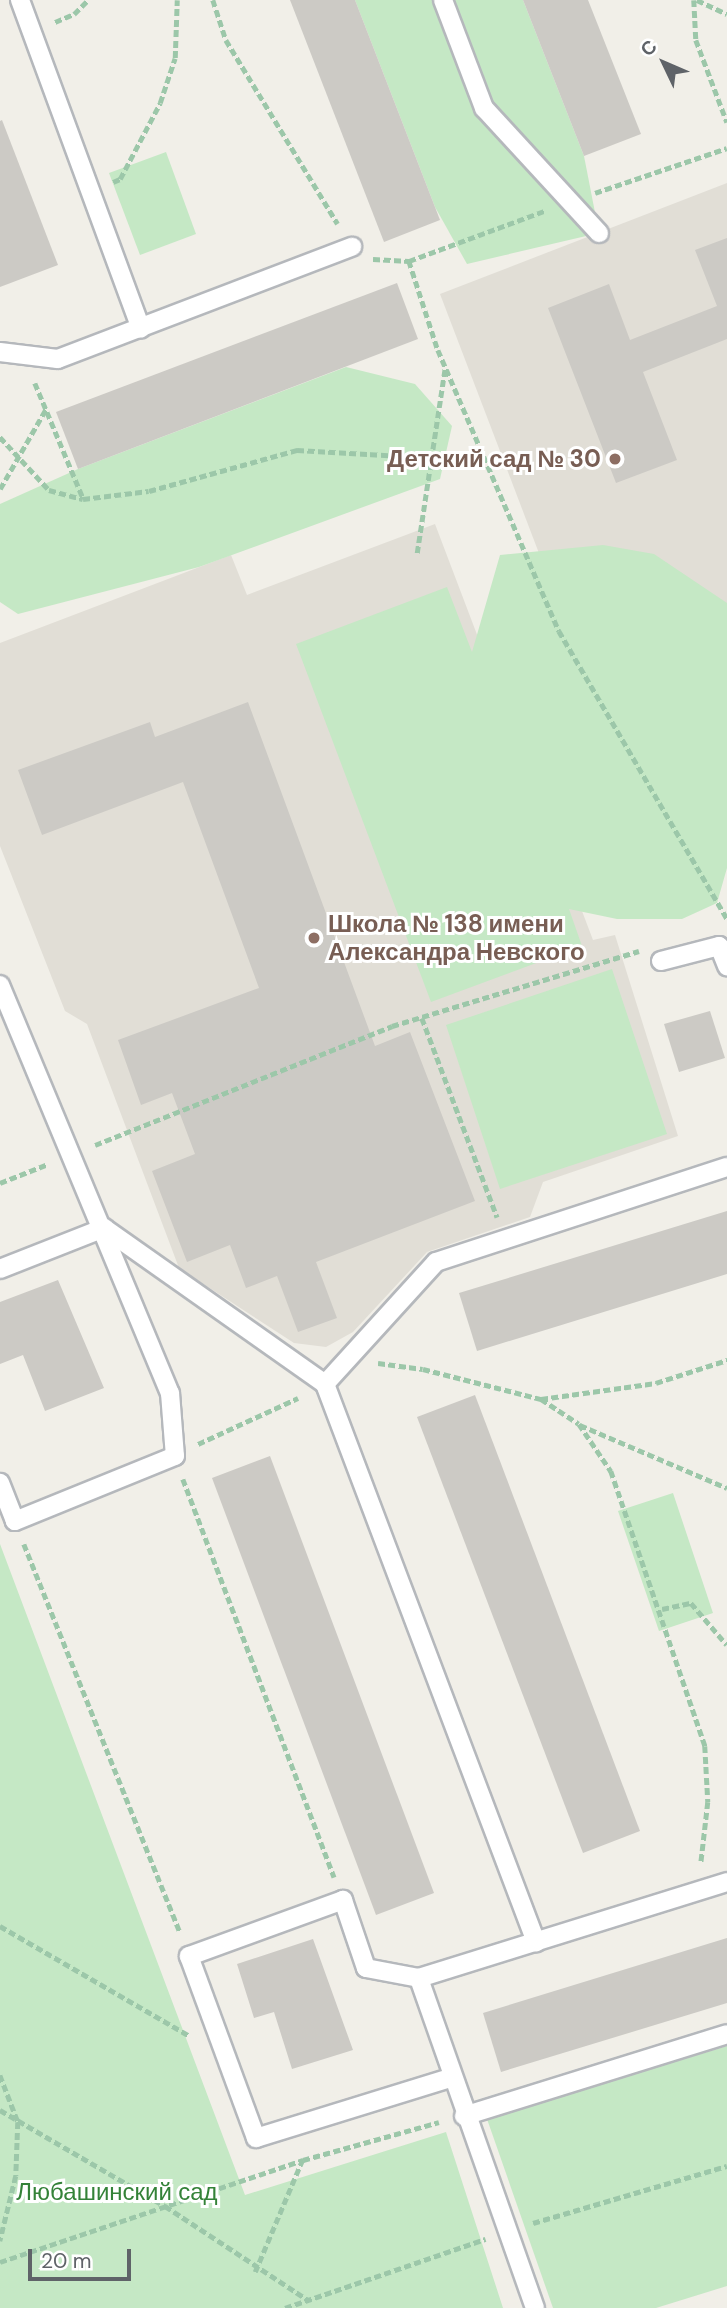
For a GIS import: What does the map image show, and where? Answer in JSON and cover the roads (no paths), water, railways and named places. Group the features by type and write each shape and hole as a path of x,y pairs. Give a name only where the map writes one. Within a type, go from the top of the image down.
{"lane":[{"path":"20,0 141,328"},
{"path":"443,0 484,108 599,233"},
{"path":"0,352 58,359 352,247"},
{"path":"661,961 719,946 727,966"},
{"path":"0,985 104,1228 170,1394 175,1456 15,1521 0,1483"},
{"path":"325,1384 436,1262 727,1167"},
{"path":"0,1269 104,1228"},
{"path":"104,1228 325,1384 536,1942"},
{"path":"450,2078 256,2138 189,1956 344,1900 366,1968 419,1978 727,1882"},
{"path":"419,1978 450,2078 535,2308"},
{"path":"464,2116 727,2034"}],"place":[{"name":"Детский сад № 30","path":"615,459"},
{"name":"Школа № 138 имени Александра Невского","path":"314,938"}],"park label":[{"name":"Любашинский сад","path":"117,2192"}]}
